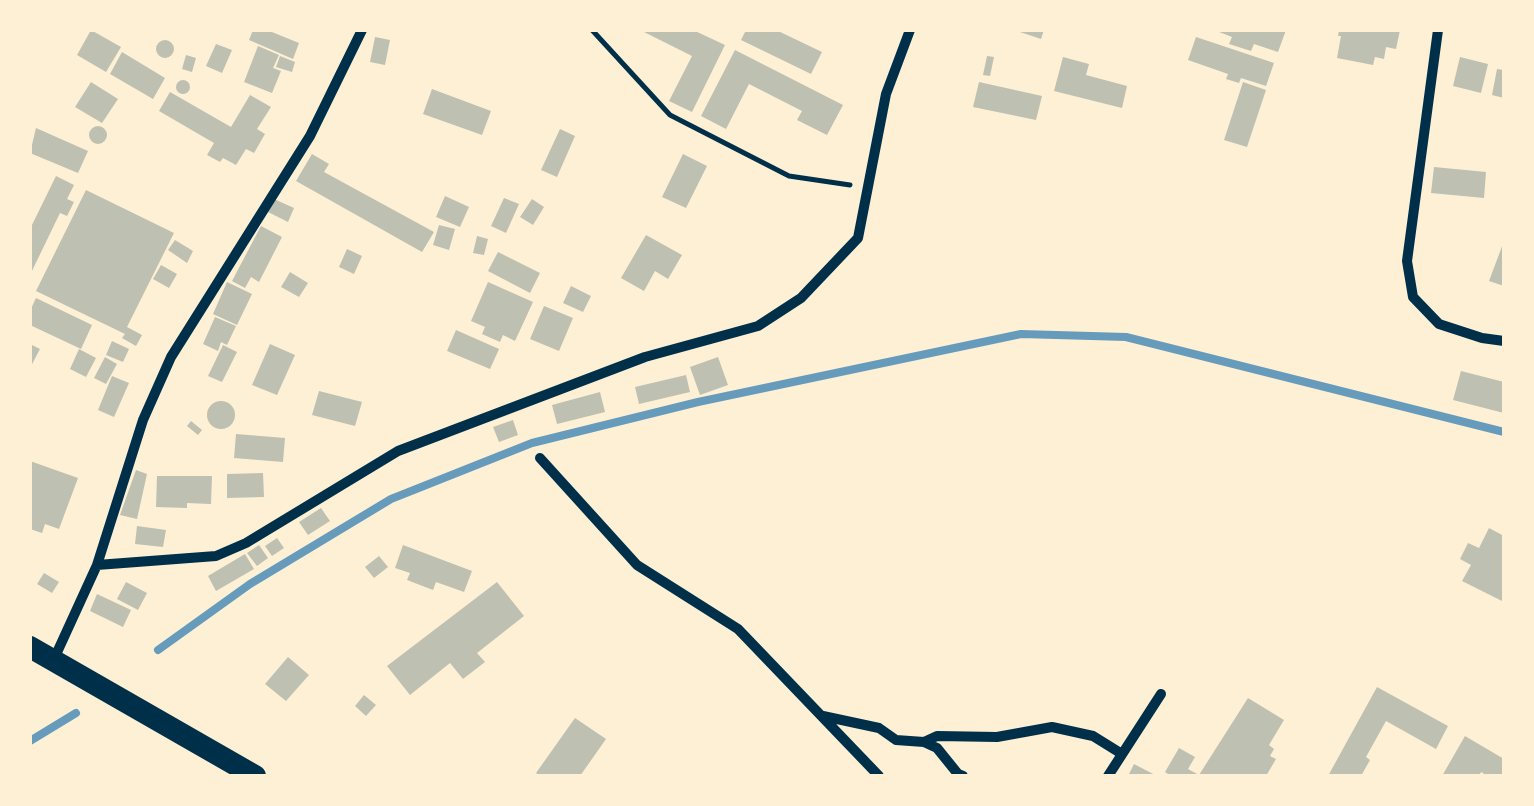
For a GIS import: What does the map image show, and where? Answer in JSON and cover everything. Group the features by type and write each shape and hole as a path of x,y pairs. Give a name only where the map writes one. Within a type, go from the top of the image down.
{"highway":[{"path":"30,647 255,776"}],"street":[{"path":"54,660 96,565 143,420 170,357 310,136 362,30"},
{"path":"96,565 216,556 398,451 646,357 758,326 802,298 858,238 886,94 910,30"},
{"path":"1438,30 1407,260 1413,297 1438,324 1504,342"},
{"path":"540,458 637,565 738,629 879,776"},
{"path":"1108,776 1160,694"},
{"path":"822,716 879,728 896,740 924,742 937,748 964,776"},
{"path":"924,742 937,736 997,737 1052,727 1093,736 1122,754"}],"path":[{"path":"592,30 670,114 789,176 868,188"}],"building":[{"path":"91,30 121,47 106,72 77,55"},
{"path":"253,30 267,30 299,43 293,59 249,40"},
{"path":"640,30 693,30 725,45 692,112 669,101 692,56"},
{"path":"746,30 776,30 822,52 811,74 741,40"},
{"path":"1014,30 1044,30 1041,39"},
{"path":"1214,30 1286,30 1278,52 1254,44 1251,51 1229,44 1232,37"},
{"path":"1339,30 1400,30 1396,49 1386,47 1384,59 1375,57 1373,65 1337,58"},
{"path":"375,37 390,40 385,65 370,62"},
{"path":"1196,37 1274,63 1266,86 1241,78 1239,83 1226,79 1228,74 1188,60"},
{"path":"165,40 174,49 165,58 156,49"},
{"path":"216,44 232,50 222,73 206,66"},
{"path":"258,46 279,55 273,68 281,71 272,93 244,82"},
{"path":"735,50 843,105 827,135 797,120 802,111 749,84 726,129 701,116"},
{"path":"122,52 165,78 153,99 110,74"},
{"path":"186,55 196,58 192,72 182,69"},
{"path":"280,56 295,62 292,72 276,67"},
{"path":"987,56 994,57 990,76 983,75"},
{"path":"1063,57 1089,64 1086,75 1127,86 1122,108 1054,91"},
{"path":"1460,57 1488,64 1481,93 1453,86"},
{"path":"1497,69 1504,70 1504,98 1492,95"},
{"path":"183,80 190,87 183,94 176,87"},
{"path":"91,82 118,99 102,123 75,107"},
{"path":"979,82 1042,96 1036,120 973,107"},
{"path":"1243,82 1266,90 1247,147 1224,140"},
{"path":"432,89 491,111 482,135 423,114"},
{"path":"170,92 231,127 250,95 271,107 257,129 265,134 254,153 246,149 236,165 223,158 220,162 207,155 214,143 159,111"},
{"path":"98,126 107,135 98,144 89,135"},
{"path":"36,128 88,151 78,173 30,153"},
{"path":"560,129 575,136 557,177 541,170"},
{"path":"312,154 329,164 324,172 434,232 422,252 296,181"},
{"path":"683,154 707,166 686,208 662,197"},
{"path":"1434,167 1486,172 1484,198 1431,193"},
{"path":"56,176 74,185 67,199 74,202 67,216 60,213 30,275 30,229"},
{"path":"86,190 174,233 127,327 142,335 136,346 122,338 125,334 36,291"},
{"path":"445,196 469,207 460,227 436,217"},
{"path":"504,198 519,204 506,233 491,226"},
{"path":"274,199 294,208 288,222 268,212"},
{"path":"532,199 544,207 533,225 520,217"},
{"path":"439,225 455,229 449,250 433,245"},
{"path":"261,226 282,237 259,282 251,277 245,288 232,281"},
{"path":"646,235 682,255 668,279 655,271 644,291 621,278"},
{"path":"477,236 488,239 484,255 473,253"},
{"path":"175,240 193,251 187,263 168,250"},
{"path":"1504,241 1504,286 1489,281"},
{"path":"347,249 362,256 354,274 339,267"},
{"path":"498,252 540,273 530,293 488,271"},
{"path":"161,265 177,274 169,288 153,279"},
{"path":"290,272 308,283 299,297 281,287"},
{"path":"227,282 252,294 237,325 213,314"},
{"path":"488,282 533,302 515,341 503,335 500,342 482,334 485,327 471,321"},
{"path":"571,286 591,296 583,312 563,303"},
{"path":"36,298 92,325 81,349 30,325 30,311"},
{"path":"544,306 573,318 559,351 530,339"},
{"path":"215,317 236,326 227,345 221,342 218,351 203,344"},
{"path":"456,330 499,349 490,369 447,351"},
{"path":"112,341 129,349 123,362 106,355"},
{"path":"30,344 40,349 30,368"},
{"path":"270,344 295,355 277,395 252,385"},
{"path":"223,345 237,352 222,382 208,376"},
{"path":"79,349 96,358 86,377 70,369"},
{"path":"105,357 117,364 106,384 94,378"},
{"path":"718,357 728,385 700,395 690,367"},
{"path":"1461,371 1504,382 1504,413 1453,400"},
{"path":"686,375 690,392 639,404 635,387"},
{"path":"112,376 129,383 114,417 98,410"},
{"path":"319,391 362,402 355,426 312,415"},
{"path":"600,392 605,412 557,424 552,405"},
{"path":"221,401 231,405 235,415 231,425 221,429 211,425 207,415 211,405"},
{"path":"513,420 518,435 499,442 493,427"},
{"path":"191,421 202,430 198,435 187,426"},
{"path":"236,434 285,438 283,462 234,458"},
{"path":"30,461 78,478 59,529 45,524 42,533 30,529"},
{"path":"136,470 147,474 137,519 120,515"},
{"path":"263,473 264,497 227,498 227,474"},
{"path":"157,476 212,476 211,504 156,507"},
{"path":"321,508 330,521 308,535 299,522"},
{"path":"137,526 166,530 163,547 135,544"},
{"path":"1489,528 1504,536 1504,602 1462,581 1471,565 1460,559 1468,543 1479,548"},
{"path":"277,538 284,548 272,556 265,546"},
{"path":"259,545 268,558 257,566 247,553"},
{"path":"403,545 472,571 464,592 436,582 433,590 407,580 410,573 395,568"},
{"path":"245,554 254,569 216,591 208,576"},
{"path":"379,556 388,567 374,578 365,567"},
{"path":"44,573 59,582 52,593 37,584"},
{"path":"126,582 147,593 138,610 117,599"},
{"path":"497,582 524,616 477,653 485,662 463,679 450,663 410,695 387,666"},
{"path":"97,594 131,610 123,627 90,611"},
{"path":"288,657 309,675 286,701 265,684"},
{"path":"1377,687 1448,726 1436,749 1386,721 1366,757 1370,760 1361,776 1328,776"},
{"path":"364,695 376,705 366,716 355,706"},
{"path":"1248,698 1284,720 1269,745 1274,749 1270,756 1276,759 1266,776 1171,776 1165,772 1179,748 1195,757 1188,769 1199,775"},
{"path":"575,718 606,739 580,776 540,776 536,773"},
{"path":"1465,736 1504,759 1504,776 1481,772 1479,776 1442,776"},
{"path":"1134,764 1157,776 1128,776"}],"waterway":[{"path":"158,650 250,584 391,499 532,443 698,402 1021,334 1126,337 1504,432"},
{"path":"30,741 76,713"}]}
